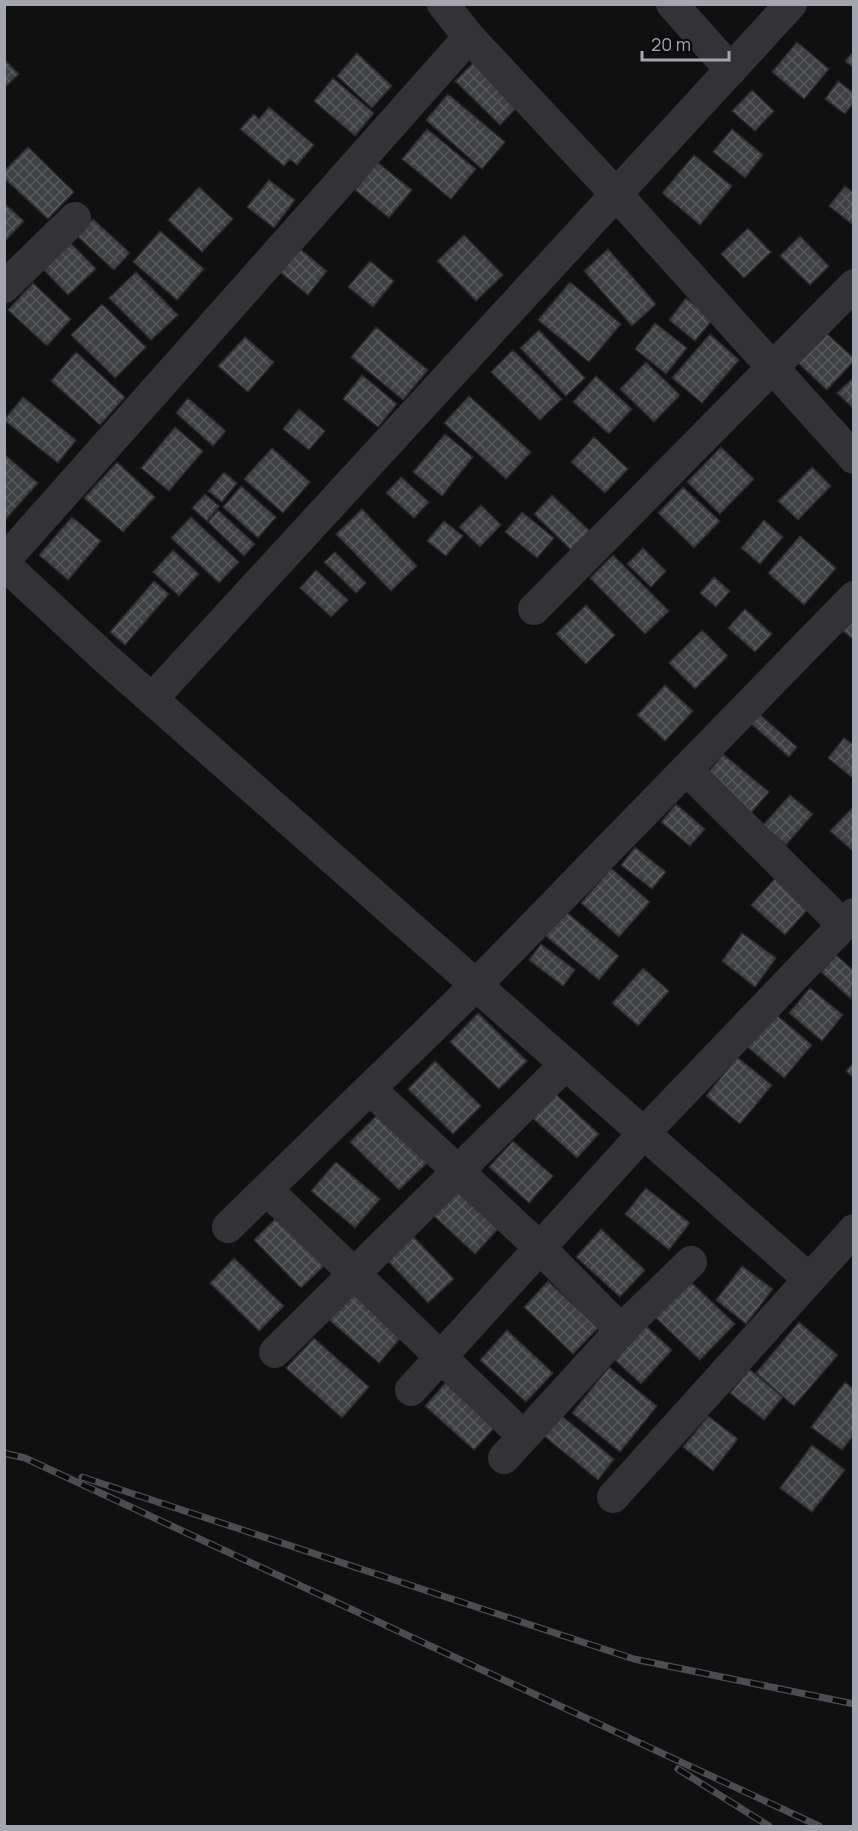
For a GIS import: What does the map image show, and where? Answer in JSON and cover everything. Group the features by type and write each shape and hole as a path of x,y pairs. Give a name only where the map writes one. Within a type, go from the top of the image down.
{"street":[{"path":"443,4 469,37 616,194 854,458"},
{"path":"672,4 731,70"},
{"path":"152,699 791,4"},
{"path":"469,37 4,562 152,699 809,1279"},
{"path":"4,287 75,218"},
{"path":"534,609 854,285"},
{"path":"228,1227 476,985 854,597"},
{"path":"411,1390 644,1133 848,920 686,769"},
{"path":"275,1352 566,1064"},
{"path":"370,1089 540,1248 621,1330"},
{"path":"267,1190 442,1356 513,1447 621,1330 691,1262"},
{"path":"613,1497 854,1230"}],"building":[{"path":"797,42 829,69 804,99 772,72"},
{"path":"854,51 854,68 845,61"},
{"path":"357,53 392,86 372,108 337,76"},
{"path":"479,57 524,100 500,125 455,81"},
{"path":"4,59 19,74 4,88"},
{"path":"333,78 374,113 355,136 314,101"},
{"path":"838,81 854,93 854,102 845,114 825,99"},
{"path":"752,90 774,111 755,131 732,111"},
{"path":"448,94 505,142 482,169 426,120"},
{"path":"269,107 314,145 297,165 290,159 284,166 240,129 254,114 259,119"},
{"path":"427,129 476,169 451,199 402,159"},
{"path":"732,129 763,155 745,178 713,152"},
{"path":"28,147 74,192 48,219 4,178 4,171"},
{"path":"694,155 732,186 700,225 662,193"},
{"path":"377,162 412,190 389,218 355,190"},
{"path":"269,180 295,200 274,228 247,207"},
{"path":"845,186 854,193 854,226 829,206"},
{"path":"199,187 233,219 202,252 168,220"},
{"path":"4,203 24,221 4,242"},
{"path":"93,219 130,253 114,270 77,236"},
{"path":"748,228 771,252 744,278 721,254"},
{"path":"160,231 204,269 177,300 133,262"},
{"path":"464,235 503,275 476,301 437,261"},
{"path":"800,236 829,266 810,285 780,256"},
{"path":"67,239 96,269 68,295 39,265"},
{"path":"299,248 327,271 308,295 280,272"},
{"path":"608,249 656,304 632,326 584,271"},
{"path":"370,261 394,281 373,307 348,287"},
{"path":"136,272 178,315 151,340 109,298"},
{"path":"570,282 621,324 589,362 538,320"},
{"path":"33,283 71,319 47,346 8,310"},
{"path":"686,298 713,319 695,341 669,320"},
{"path":"102,304 146,347 115,378 71,335"},
{"path":"655,323 687,348 666,374 635,349"},
{"path":"376,327 428,370 403,400 351,357"},
{"path":"539,330 585,378 566,396 520,348"},
{"path":"826,333 854,358 854,361 827,390 798,363"},
{"path":"710,334 739,360 702,403 672,378"},
{"path":"245,337 274,362 248,392 218,366"},
{"path":"513,350 562,399 540,420 491,372"},
{"path":"76,352 125,397 100,425 51,381"},
{"path":"646,362 680,395 654,422 620,389"},
{"path":"362,375 397,404 378,427 343,399"},
{"path":"596,376 632,409 609,434 573,402"},
{"path":"854,377 854,409 837,393"},
{"path":"469,396 531,452 506,479 444,423"},
{"path":"23,397 76,440 58,463 4,420"},
{"path":"188,398 226,431 213,446 176,413"},
{"path":"299,409 325,431 309,450 283,429"},
{"path":"175,427 203,451 169,491 141,468"},
{"path":"445,434 473,457 442,496 413,472"},
{"path":"594,437 628,469 605,493 571,462"},
{"path":"721,447 754,479 720,514 687,482"},
{"path":"272,448 310,482 283,513 244,479"},
{"path":"4,454 38,483 5,520 4,520"},
{"path":"117,462 155,497 123,532 84,498"},
{"path":"812,467 831,486 798,520 778,501"},
{"path":"224,472 237,483 222,502 208,491"},
{"path":"401,477 429,502 414,518 386,493"},
{"path":"241,486 276,517 258,538 223,507"},
{"path":"683,487 720,521 694,548 658,513"},
{"path":"205,494 219,506 207,521 192,508"},
{"path":"552,495 590,531 571,550 534,514"},
{"path":"481,505 501,525 480,547 459,527"},
{"path":"362,509 417,566 391,591 336,534"},
{"path":"218,510 255,544 244,556 208,522"},
{"path":"522,512 554,538 537,558 505,532"},
{"path":"72,517 101,541 68,580 39,555"},
{"path":"191,517 239,562 219,583 171,538"},
{"path":"764,520 783,537 760,564 741,548"},
{"path":"444,521 463,536 446,556 427,541"},
{"path":"800,536 836,568 804,605 768,573"},
{"path":"643,548 666,571 651,587 627,564"},
{"path":"173,550 199,574 179,596 153,572"},
{"path":"335,552 366,583 356,593 324,562"},
{"path":"613,555 669,611 645,634 590,578"},
{"path":"316,570 348,600 331,617 300,588"},
{"path":"714,577 730,591 716,607 700,593"},
{"path":"154,581 169,594 125,645 110,632"},
{"path":"586,605 615,635 586,664 556,634"},
{"path":"745,609 772,634 755,652 728,628"},
{"path":"854,620 854,640 843,631"},
{"path":"702,630 728,656 695,689 669,663"},
{"path":"665,685 693,711 665,741 637,715"},
{"path":"757,712 797,747 789,757 749,722"},
{"path":"844,738 854,745 854,779 828,758"},
{"path":"723,754 769,792 750,814 705,776"},
{"path":"790,795 813,814 786,845 763,825"},
{"path":"676,804 705,829 690,846 661,822"},
{"path":"854,806 854,852 830,831"},
{"path":"635,847 666,872 652,889 621,865"},
{"path":"611,868 650,902 619,937 581,903"},
{"path":"781,872 814,902 785,935 751,905"},
{"path":"564,910 619,956 599,980 543,934"},
{"path":"742,933 776,958 755,987 722,961"},
{"path":"541,944 575,970 563,986 529,960"},
{"path":"836,955 854,971 851,999 821,972"},
{"path":"643,968 669,991 638,1026 612,1003"},
{"path":"810,988 843,1015 822,1041 789,1013"},
{"path":"773,1012 812,1045 784,1078 745,1045"},
{"path":"478,1013 527,1061 499,1089 450,1042"},
{"path":"737,1057 772,1085 740,1124 706,1096"},
{"path":"435,1061 481,1106 453,1134 408,1089"},
{"path":"854,1062 854,1078 846,1071"},
{"path":"550,1089 599,1134 577,1158 528,1114"},
{"path":"378,1114 427,1163 399,1190 350,1142"},
{"path":"513,1141 553,1176 529,1203 489,1167"},
{"path":"336,1162 380,1199 355,1228 311,1191"},
{"path":"646,1188 690,1223 669,1250 625,1214"},
{"path":"456,1190 498,1229 475,1254 433,1215"},
{"path":"279,1215 327,1263 301,1288 254,1240"},
{"path":"601,1229 645,1270 620,1297 576,1257"},
{"path":"412,1235 454,1279 428,1303 386,1259"},
{"path":"234,1258 284,1306 259,1331 210,1283"},
{"path":"742,1266 773,1289 746,1324 716,1300"},
{"path":"548,1281 598,1328 573,1354 524,1307"},
{"path":"690,1281 735,1324 700,1360 655,1317"},
{"path":"354,1291 404,1334 379,1363 329,1320"},
{"path":"799,1322 838,1355 794,1406 756,1373"},
{"path":"646,1326 672,1350 641,1384 615,1360"},
{"path":"507,1330 553,1373 526,1402 480,1360"},
{"path":"314,1338 369,1387 342,1418 286,1368"},
{"path":"609,1367 657,1406 620,1452 572,1413"},
{"path":"749,1369 783,1397 764,1420 730,1393"},
{"path":"448,1380 497,1425 474,1450 425,1406"},
{"path":"845,1382 854,1389 854,1435 842,1450 811,1427"},
{"path":"562,1416 614,1459 598,1480 544,1436"},
{"path":"708,1416 738,1439 713,1471 683,1447"},
{"path":"812,1445 845,1470 812,1512 780,1488"}],"railway":[{"path":"4,1453 25,1458 819,1826"},
{"path":"82,1477 634,1659 854,1704"},
{"path":"678,1769 769,1826"}]}
